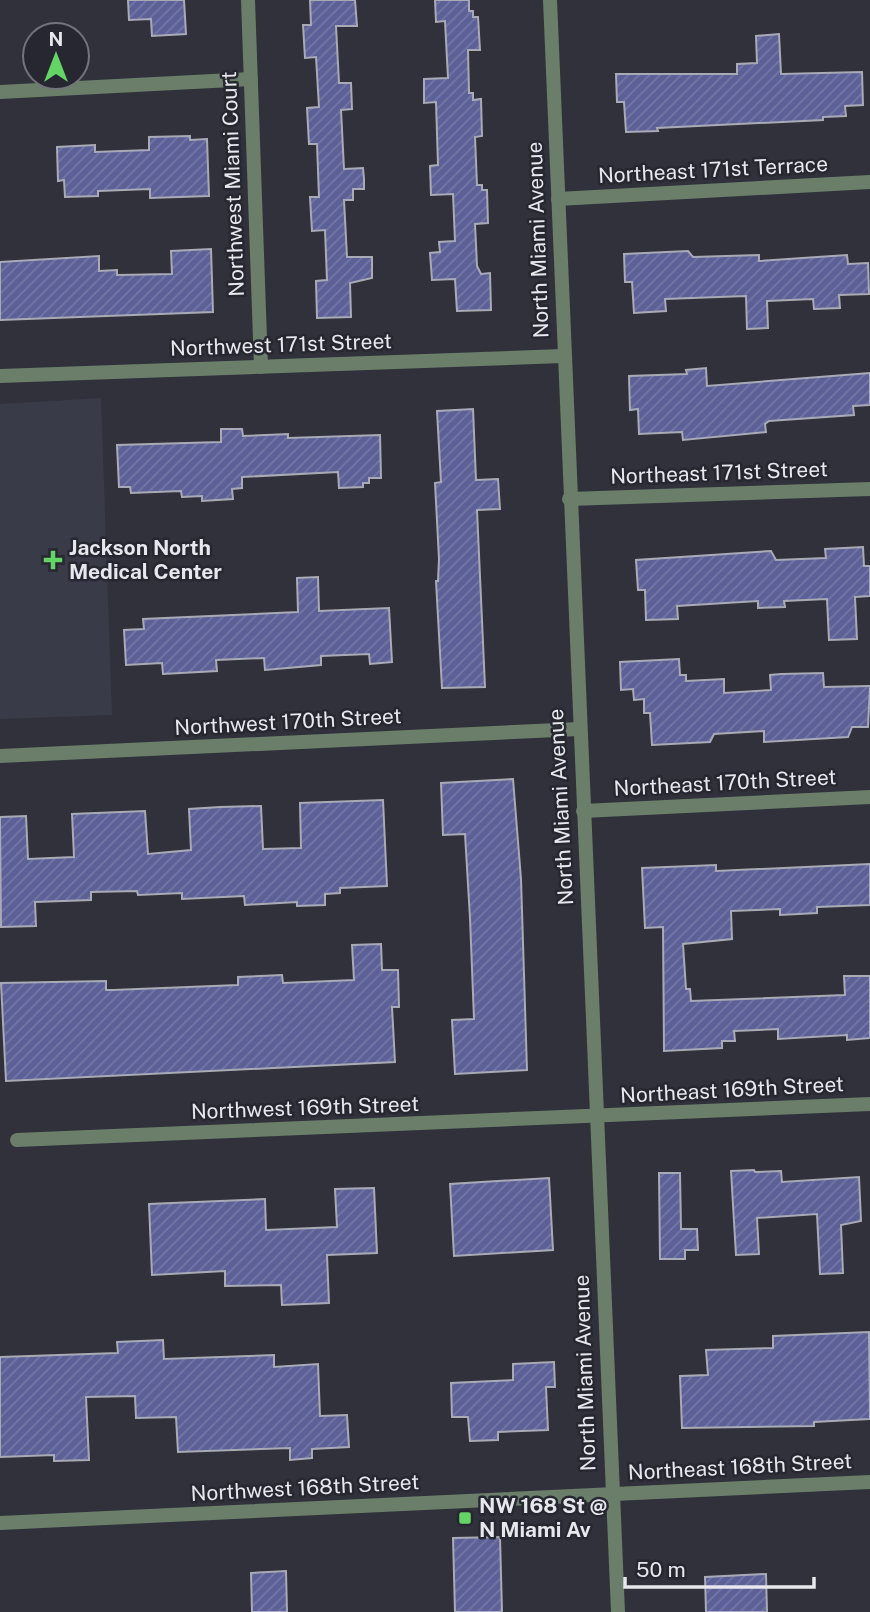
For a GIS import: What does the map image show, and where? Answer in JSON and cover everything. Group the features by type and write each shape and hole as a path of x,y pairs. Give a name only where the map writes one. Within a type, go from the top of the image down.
{"street":[{"name":"Northwest Miami Court","path":"248,0 261,367"},
{"name":"North Miami Avenue","path":"550,0 618,1612"},
{"path":"0,92 251,79"},
{"name":"Northeast 171st Terrace","path":"558,199 870,182"},
{"name":"Northwest 171st Street","path":"0,376 563,356"},
{"name":"Northeast 171st Street","path":"569,499 870,489"},
{"name":"Northwest 170th Street","path":"0,756 579,729"},
{"name":"Northeast 170th Street","path":"583,811 870,797"},
{"name":"Northeast 169th Street","path":"596,1117 870,1104"},
{"name":"Northwest 169th Street","path":"17,1140 596,1117"},
{"name":"Northeast 168th Street","path":"611,1494 870,1482"},
{"name":"Northwest 168th Street","path":"0,1523 611,1494"}],"shaded area":[{"name":"Jackson North Medical Center","path":"101,398 112,715 0,719 0,404"}],"building":[{"path":"128,0 184,0 186,34 152,36 151,19 129,20"},
{"path":"310,0 355,0 357,26 336,26 339,83 351,83 352,109 341,110 344,169 363,168 364,179 364,189 353,189 353,200 344,200 347,257 372,257 372,278 350,283 351,317 317,318 316,281 327,280 325,230 312,231 310,197 319,197 317,144 309,144 307,108 319,107 316,57 305,58 303,25 311,25"},
{"path":"435,0 469,0 469,11 473,11 473,17 478,17 480,50 468,50 469,93 473,93 473,100 481,99 482,136 475,137 477,185 482,185 482,190 487,190 488,223 475,224 477,266 481,274 490,273 491,310 457,311 455,279 432,280 430,253 440,252 439,242 455,241 453,194 431,195 430,166 438,165 436,102 424,103 424,79 448,78 445,21 436,22"},
{"path":"779,34 781,74 862,72 863,105 845,106 846,116 823,117 823,120 657,128 658,131 626,132 624,102 617,102 616,74 737,74 737,64 757,63 756,36"},
{"path":"190,136 190,140 207,139 209,196 150,198 150,189 98,191 98,196 65,197 64,180 58,181 57,147 95,145 95,152 149,150 149,137"},
{"path":"211,249 213,312 0,320 0,262 99,256 99,271 117,270 117,275 172,274 171,251"},
{"path":"688,251 693,257 759,255 759,261 847,255 848,264 868,263 869,294 839,295 840,308 814,309 813,299 767,301 768,328 747,329 746,296 665,299 666,311 634,313 632,282 625,282 624,254"},
{"path":"706,368 707,386 870,373 870,405 853,406 854,415 769,421 765,424 766,432 683,440 682,432 639,434 638,409 630,410 629,376 687,374 686,370"},
{"path":"473,409 476,480 498,479 500,509 477,510 485,687 442,688 436,581 439,559 435,483 441,482 437,411"},
{"path":"221,429 242,429 243,436 288,434 288,438 380,435 381,478 369,478 369,483 363,483 363,487 339,488 338,472 242,477 242,488 232,489 233,499 202,501 202,496 182,497 181,491 131,493 130,487 119,487 117,445 221,442"},
{"path":"863,547 864,566 870,566 870,596 855,597 857,639 829,640 827,599 784,601 785,607 758,608 758,601 677,606 678,619 646,620 645,590 638,590 636,560 771,551 776,560 826,558 825,549"},
{"path":"318,577 319,611 389,608 392,662 370,664 369,654 321,656 321,665 265,670 264,658 216,660 217,671 163,674 162,663 126,665 124,630 144,629 143,619 298,612 297,578"},
{"path":"679,659 680,675 686,675 686,681 724,679 724,693 771,690 770,675 781,674 823,673 824,687 870,686 868,727 852,727 848,737 764,742 764,731 714,734 710,742 652,745 650,713 644,713 644,699 634,700 633,689 621,690 620,662"},
{"path":"513,779 521,879 527,1070 455,1074 452,1020 474,1019 470,918 465,834 443,835 441,783"},
{"path":"383,800 387,886 340,888 340,893 325,894 325,905 297,906 297,902 245,905 244,896 182,899 182,893 138,895 137,891 91,892 91,900 35,902 36,926 1,927 0,817 26,816 28,859 74,857 72,814 145,811 148,854 191,850 189,809 220,807 261,806 263,849 301,848 300,803"},
{"path":"870,864 870,905 817,907 817,913 780,915 780,909 731,911 732,939 683,944 686,989 690,989 691,1001 845,995 844,976 870,976 870,1038 847,1040 847,1035 778,1039 778,1029 734,1031 735,1041 722,1041 722,1048 664,1051 663,927 645,928 642,868 716,865 716,871"},
{"path":"381,944 382,970 398,970 399,1007 392,1007 395,1062 6,1081 1,983 106,981 106,990 113,990 238,985 238,977 282,975 283,983 354,980 352,945"},
{"path":"731,1171 781,1171 782,1182 859,1177 861,1221 841,1225 843,1273 820,1274 817,1214 757,1218 759,1254 736,1255"},
{"path":"659,1173 680,1173 681,1229 697,1229 698,1250 685,1250 685,1259 660,1259"},
{"path":"549,1178 553,1250 454,1256 450,1184"},
{"path":"374,1188 377,1253 327,1255 329,1303 282,1305 281,1285 225,1286 225,1271 152,1275 149,1204 265,1199 266,1230 337,1227 335,1189"},
{"path":"869,1332 870,1419 814,1422 814,1426 682,1428 680,1376 708,1375 706,1350 773,1348 773,1336"},
{"path":"163,1340 164,1359 274,1355 274,1367 318,1364 320,1416 347,1415 349,1447 312,1449 312,1458 290,1460 290,1448 178,1452 176,1417 136,1418 135,1396 86,1397 89,1460 54,1461 54,1455 0,1457 0,1357 118,1353 117,1342"},
{"path":"554,1362 555,1387 546,1387 548,1430 498,1432 498,1440 470,1441 468,1417 452,1417 451,1383 513,1380 513,1364"},
{"path":"500,1537 502,1612 455,1612 453,1538"},
{"path":"286,1571 287,1612 252,1612 251,1573"},
{"path":"766,1574 767,1612 706,1612 705,1577"}],"place":[{"name":"Jackson North Medical Center","path":"53,560"},
{"name":"NW 168 St @ N Miami Av","path":"465,1518"}]}
